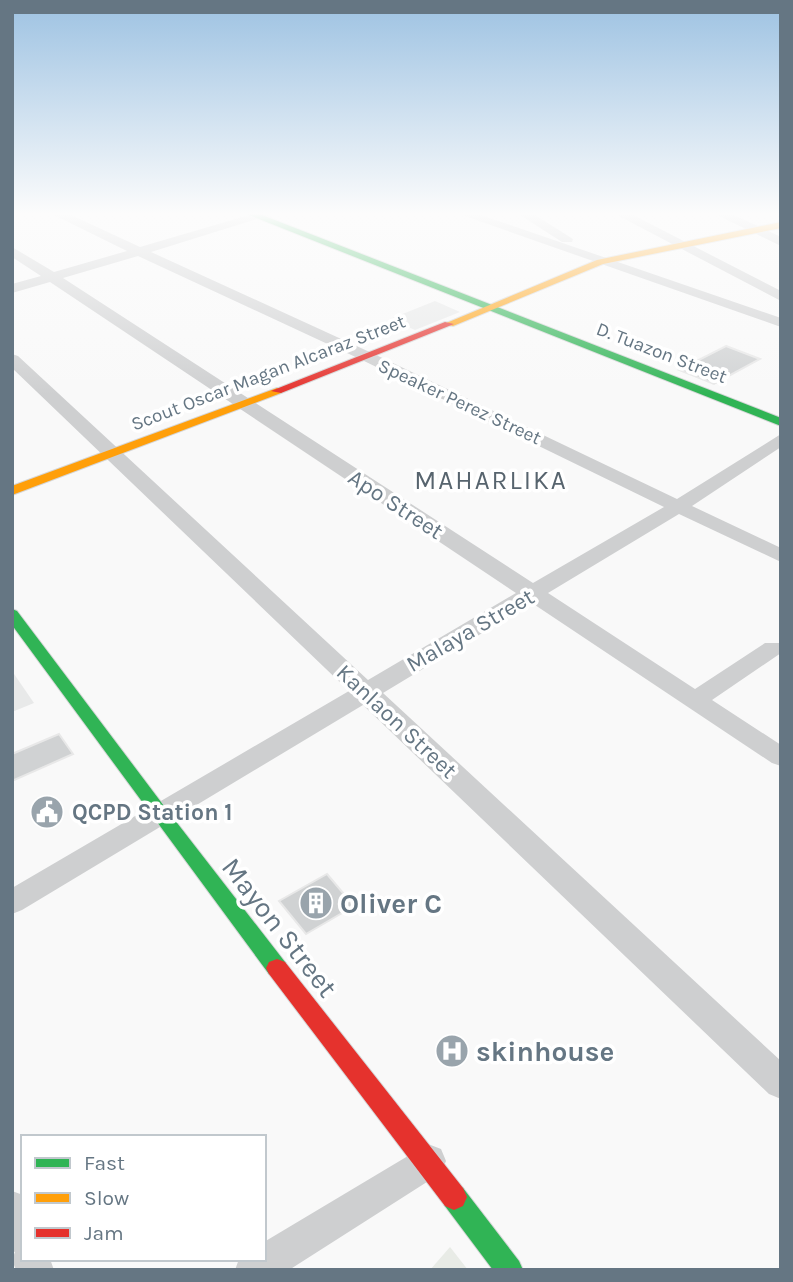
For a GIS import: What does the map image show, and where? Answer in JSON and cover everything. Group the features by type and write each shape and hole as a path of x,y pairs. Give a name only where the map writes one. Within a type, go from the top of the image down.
{"street":[{"name":"Apo Street","path":"47,275 781,757"},
{"path":"12,289 63,275"},
{"name":"Speaker Perez Street","path":"190,275 368,357 781,556"},
{"name":"D. Tuazon Street","path":"408,275 781,422"},
{"name":"Scout Oscar Magan Alcaraz Street","path":"12,491 368,357 562,275"},
{"path":"639,275 781,323"},
{"path":"737,275 781,298"},
{"name":"Kanlaon Street","path":"12,359 781,1083"},
{"name":"Malaya Street","path":"12,902 533,594 679,506 781,439"},
{"name":"Mayon Street","path":"12,614 160,815 510,1270"},
{"path":"695,701 774,648"},
{"path":"254,1270 428,1161"},
{"path":"12,1209 21,1232"}],"shaded area":[{"path":"435,301 460,312 415,330 390,319"},
{"path":"12,671 34,703 12,712"},
{"path":"450,1247 468,1270 430,1270"}],"building":[{"path":"726,346 760,359 714,384 679,370"},
{"path":"59,734 73,754 12,781 12,754"},
{"name":"Oliver C","path":"327,874 354,906 306,934 279,901"}],"traffic: fast":[{"path":"406,275 781,422"},
{"path":"12,614 277,968"},
{"path":"454,1197 510,1270"}],"traffic: slow":[{"path":"449,324 569,275"},
{"path":"12,491 277,391"}],"traffic: jam":[{"path":"277,391 449,324"},
{"path":"277,968 454,1197"}],"place":[{"name":"QCPD Station 1","path":"47,812"},
{"name":"Oliver C","path":"316,903"},
{"name":"skinhouse","path":"452,1051"}],"district":[{"name":"MAHARLIKA","path":"491,480"}]}
